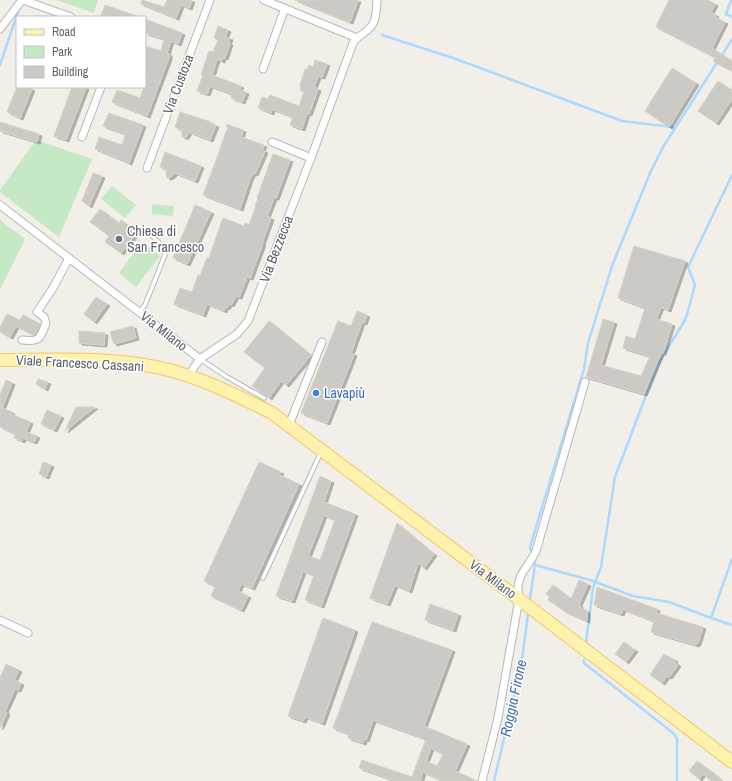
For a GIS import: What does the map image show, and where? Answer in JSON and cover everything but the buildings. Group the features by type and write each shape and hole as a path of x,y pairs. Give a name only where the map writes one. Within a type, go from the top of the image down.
{"main road":[{"name":"Viale Francesco Cassani","path":"0,360 87,361 148,366 188,376 229,391 249,401"},
{"name":"Via Milano","path":"249,401 272,413 290,425 732,762"}],"street":[{"path":"0,29 22,0 68,16"},
{"name":"Via Custoza","path":"147,168 210,0"},
{"path":"264,0 359,37"},
{"name":"Via Bezzecca","path":"200,358 237,334 248,321 311,158 353,42 368,32 374,24 377,0"},
{"path":"263,68 285,8"},
{"path":"82,137 101,88"},
{"path":"272,142 311,158"},
{"name":"Via Milano","path":"0,205 200,358"},
{"path":"22,340 34,341 40,338 46,324 44,317 37,312 53,288 69,258"},
{"path":"290,425 322,342"},
{"path":"188,376 200,358"},
{"path":"482,781 498,718 519,599 517,589 519,580 536,552 585,382"},
{"path":"0,620 28,632"}],"lane":[{"path":"139,312 145,305 164,255 163,249 158,241 152,236"},
{"name":"Via Milano","path":"200,358 227,377 264,398"},
{"path":"263,578 322,450"}],"green space":[{"path":"57,0 98,0 94,13"},
{"path":"36,140 92,159 59,237 0,192"},
{"path":"112,186 136,205 125,218 101,199"},
{"path":"152,204 174,206 173,216 152,214"},
{"path":"0,220 25,239 0,290"},
{"path":"142,242 160,256 136,287 119,273"}],"waterway":[{"path":"731,0 726,14 732,17"},
{"path":"17,16 20,6"},
{"path":"0,65 16,18"},
{"path":"382,35 456,59 622,121 673,127 674,130"},
{"path":"721,57 732,39"},
{"path":"530,599 535,565 530,547 584,369 588,343 612,266 650,173 663,147 718,61"},
{"path":"586,642 593,588 601,567 615,477 660,361 685,320 695,285 688,267 732,175"},
{"path":"711,618 732,559"},
{"path":"535,565 590,580 633,596 669,602 732,625"},
{"name":"Roggia Firone","path":"494,781 521,667 528,614"},
{"path":"584,660 584,663 673,733 677,738 677,781"}],"place":[{"name":"Chiesa di San Francesco","path":"119,239"},
{"name":"Lavapiù","path":"316,393"}]}
